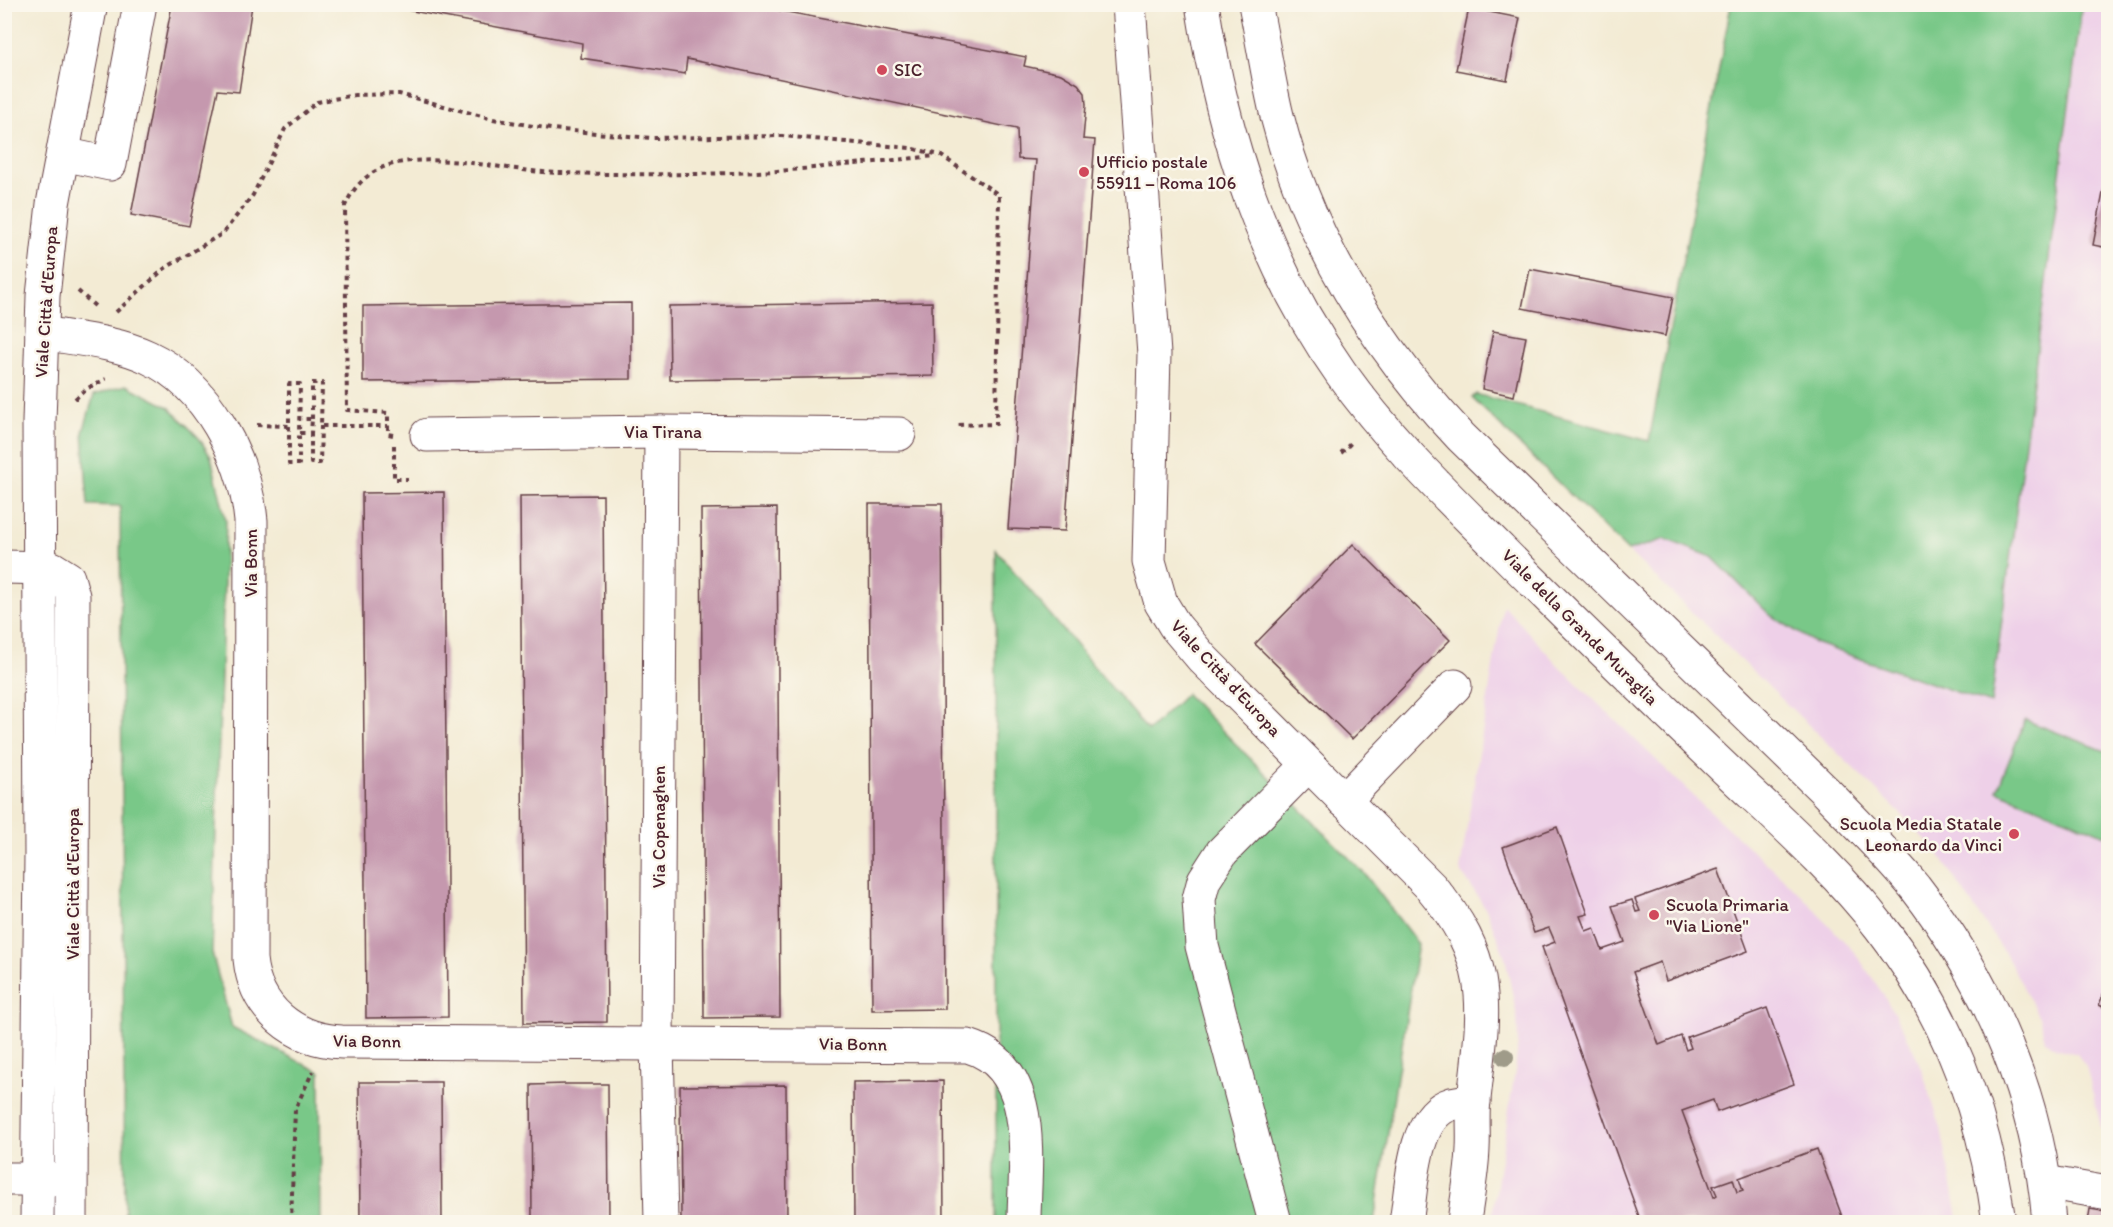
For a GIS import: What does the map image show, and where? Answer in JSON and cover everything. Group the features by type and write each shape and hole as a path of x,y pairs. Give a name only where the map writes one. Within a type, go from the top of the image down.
{"street":[{"name":"Viale Città d'Europa","path":"37,1222 20,1179 57,884 74,596 68,578 52,568 40,567 42,333 45,268 63,154 91,4"},
{"path":"63,154 110,164 140,4"},
{"name":"Viale Città d'Europa","path":"1129,4 1154,354 1148,549 1151,574 1161,603 1175,626 1202,658 1431,887 1458,924 1469,944 1480,975 1483,1013 1474,1102 1473,1151 1464,1222"},
{"name":"Viale della Grande Muraglia","path":"1202,4 1213,70 1236,159 1261,230 1309,325 1359,397 1399,447 1594,643 1798,839 1849,891 1881,928 1935,1012 1964,1076 1983,1141 1999,1222"},
{"path":"1255,4 1275,108 1298,181 1330,256 1367,320 1407,375 1461,437 1824,790 1881,848 1915,888 1958,948 1996,1018 2027,1104 2044,1182 2049,1222"},
{"name":"Via Bonn","path":"42,333 136,352 162,364 189,388 210,412 238,463 247,493 251,521 252,973 263,1000 276,1016 302,1033 328,1041 960,1045 986,1053 1010,1074 1019,1096 1024,1126 1024,1222"},
{"name":"Via Tirana","path":"427,435 661,432 899,434"},
{"name":"Via Copenaghen","path":"660,1222 657,1042 661,432"},
{"path":"4,567 40,567"},
{"path":"1344,801 1455,686"},
{"path":"1275,1222 1202,946 1199,899 1204,880 1222,852 1308,765"},
{"name":"Viale Città d'Europa","path":"57,884 71,1222"},
{"path":"1406,1222 1419,1143 1428,1122 1444,1107 1474,1102"},
{"path":"20,1179 71,1179"},
{"path":"2044,1182 2109,1193"}],"path":[{"path":"113,314 164,269 224,233 253,195 285,129 317,102 355,95 399,94 493,119 551,129 651,138 782,136 867,142 940,155 999,195 996,424 956,425"},
{"path":"408,479 394,479 393,434 388,434 388,413 347,410 345,206 352,191 374,172 405,162 442,161 560,173 714,173 779,170 940,155"},
{"path":"312,383 322,383 320,463 311,463 312,419 312,383"},
{"path":"289,384 300,384 299,464 289,464 289,426 289,384"},
{"path":"299,419 312,419"},
{"path":"256,425 289,426"},
{"path":"321,426 388,426"},
{"path":"299,433 312,433"},
{"path":"1341,453 1354,441"},
{"path":"291,1222 295,1109 328,1041"}],"shaded area":[{"path":"2083,5 2108,5 2108,1156 2086,1066 2077,1054 2055,1048 2045,1040 2039,1017 2006,955 1937,852 1903,816 1628,551 1665,539 1712,557 1770,615 1991,704"},
{"name":"Scuola Primaria \"Via Lione\"","path":"1503,605 1559,666 1707,809 1799,893 1856,954 1883,994 1911,1044 1923,1073 1941,1128 1959,1222 1491,1222 1515,1072 1518,1042 1517,1016 1505,957 1486,909 1460,870"}],"green space":[{"path":"1731,5 2082,5 1991,704 1815,643 1770,615 1712,557 1665,539 1628,551 1472,398 1476,394 1649,441"},
{"path":"126,385 169,407 199,438 211,457 226,521 212,953 232,1027 320,1072 321,1222 125,1222 120,506 88,505 83,432 94,395"},
{"path":"996,550 1148,731 1186,694 1364,873 1418,944 1374,1222 996,1222"},
{"path":"2025,720 2108,752 2108,836 1997,791"}],"building":[{"path":"375,4 744,4 1026,57 1024,66 1061,74 1078,84 1085,93 1083,139 1095,140 1065,531 1008,529 1036,160 1018,159 1017,129 687,59 685,74 581,58 582,43"},
{"path":"172,5 252,5 239,92 218,90 189,226 131,215"},
{"path":"1469,8 1520,18 1507,80 1456,70"},
{"path":"2108,172 2108,248 2093,245"},
{"path":"1530,269 1673,297 1665,336 1522,308"},
{"path":"932,302 933,376 670,380 669,306"},
{"path":"631,303 631,379 363,382 363,306"},
{"path":"1493,331 1526,337 1514,396 1482,389"},
{"path":"444,492 448,1017 366,1018 362,493"},
{"path":"603,495 607,1022 524,1023 520,496"},
{"path":"869,504 942,504 945,1009 872,1010"},
{"path":"777,508 780,1017 704,1018 701,509"},
{"path":"1353,544 1450,640 1352,739 1255,644"},
{"path":"1557,827 1588,914 1580,916 1586,931 1594,928 1602,950 1625,942 1612,906 1632,900 1636,912 1640,911 1635,899 1718,869 1748,951 1666,981 1660,962 1633,972 1659,1045 1681,1036 1686,1050 1691,1048 1687,1037 1767,1008 1794,1084 1717,1112 1713,1100 1682,1111 1714,1197 1717,1195 1713,1186 1733,1179 1737,1192 1743,1190 1739,1178 1817,1149 1844,1222 1641,1222 1542,947 1555,942 1549,928 1534,933 1503,847"},
{"path":"2108,982 2108,1009 2099,1005"},
{"path":"943,1081 944,1222 854,1222 853,1082"},
{"path":"359,1082 441,1082 442,1222 360,1222"},
{"path":"608,1084 609,1222 532,1222 531,1085"},
{"path":"786,1085 787,1222 681,1222 680,1086"},
{"path":"2090,1209 2108,1212 2108,1222 2088,1222"}],"place":[{"name":"SIC","path":"882,70"},
{"name":"Ufficio postale 55911 – Roma 106","path":"1084,172"},
{"name":"Scuola Media Statale Leonardo da Vinci","path":"2014,834"},
{"name":"Scuola Primaria \"Via Lione\"","path":"1654,915"}]}
